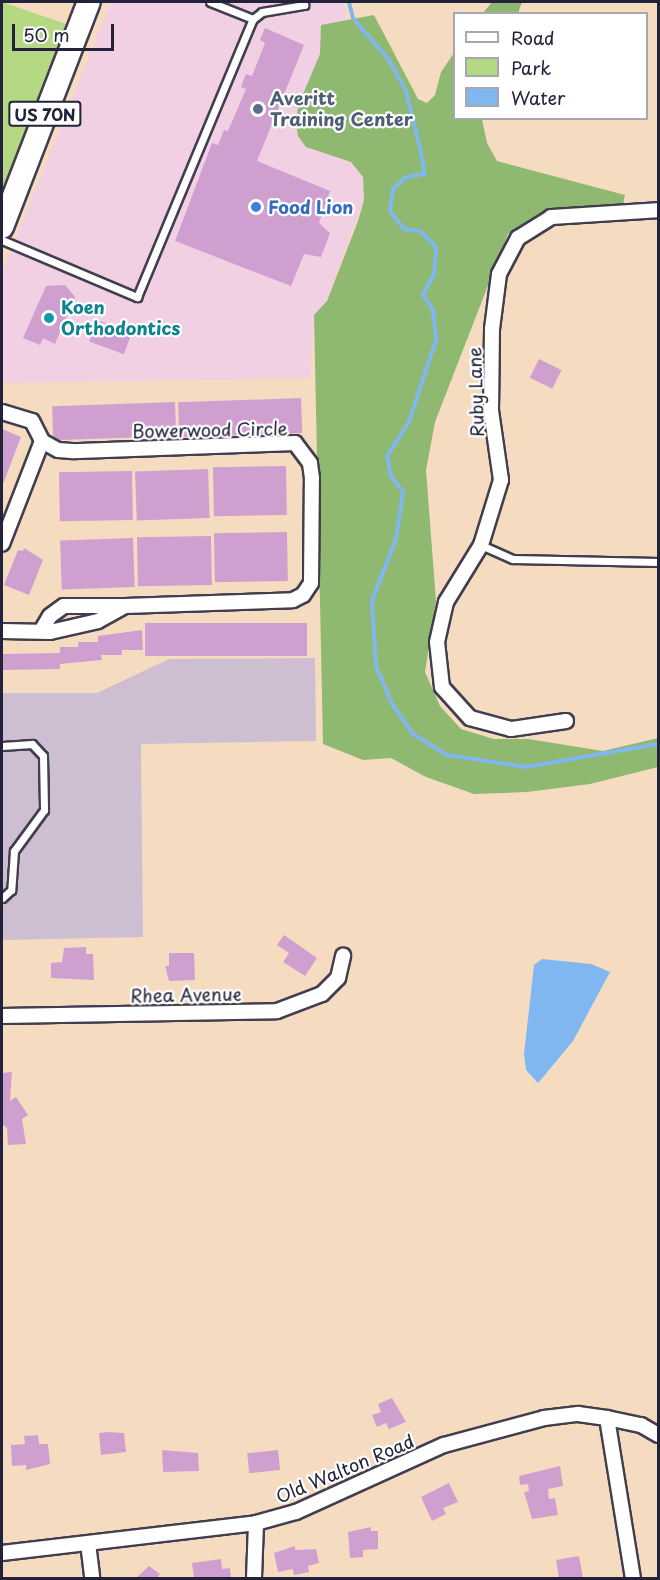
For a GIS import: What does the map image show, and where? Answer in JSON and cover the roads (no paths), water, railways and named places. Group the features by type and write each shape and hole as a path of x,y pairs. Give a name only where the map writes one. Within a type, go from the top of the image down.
{"main road":[{"name":"US 70N","path":"2,227 89,2"}],"street":[{"name":"Ruby Lane","path":"566,721 511,729 470,718 442,687 437,642 446,602 481,545 501,480 491,411 492,329 499,274 518,238 551,217 658,210"},
{"path":"2,412 32,421 42,441 2,544"},
{"name":"Bowerwood Circle","path":"41,631 50,616 64,606 281,601 303,595 311,583 310,463 295,443 72,451 58,450 42,441"},
{"name":"Bowerwood Circle","path":"2,631 41,631 98,621 125,606"},
{"name":"Rhea Avenue","path":"2,1016 277,1011 322,994 338,978 343,956"},
{"name":"Old Walton Road","path":"2,1553 256,1523 296,1512 444,1445 502,1426 578,1414 641,1425 658,1435"},
{"path":"607,1418 633,1578"},
{"path":"254,1578 256,1523"},
{"path":"88,1543 92,1578"}],"lane":[{"path":"210,2 253,19"},
{"path":"2,240 137,297 253,19 262,12 304,5 304,2"},
{"path":"481,545 513,559 658,562"},
{"path":"2,746 32,744 42,756 44,810 14,852 11,890 2,898"}],"water":[{"path":"542,959 591,964 610,972 573,1041 538,1083 526,1070 524,1054 534,965"}],"waterway":[{"path":"349,2 353,18 389,60 406,91 420,148 425,174 406,177 393,189 390,211 404,229 420,231 436,247 434,274 423,295 433,310 436,340 409,422 387,456 391,476 403,492 396,539 372,601 376,666 392,704 413,734 447,755 526,767 658,744"}],"place":[{"name":"Averitt Training Center","path":"258,109"},
{"name":"Food Lion","path":"256,207"},
{"name":"Koen Orthodontics","path":"49,318"}]}
